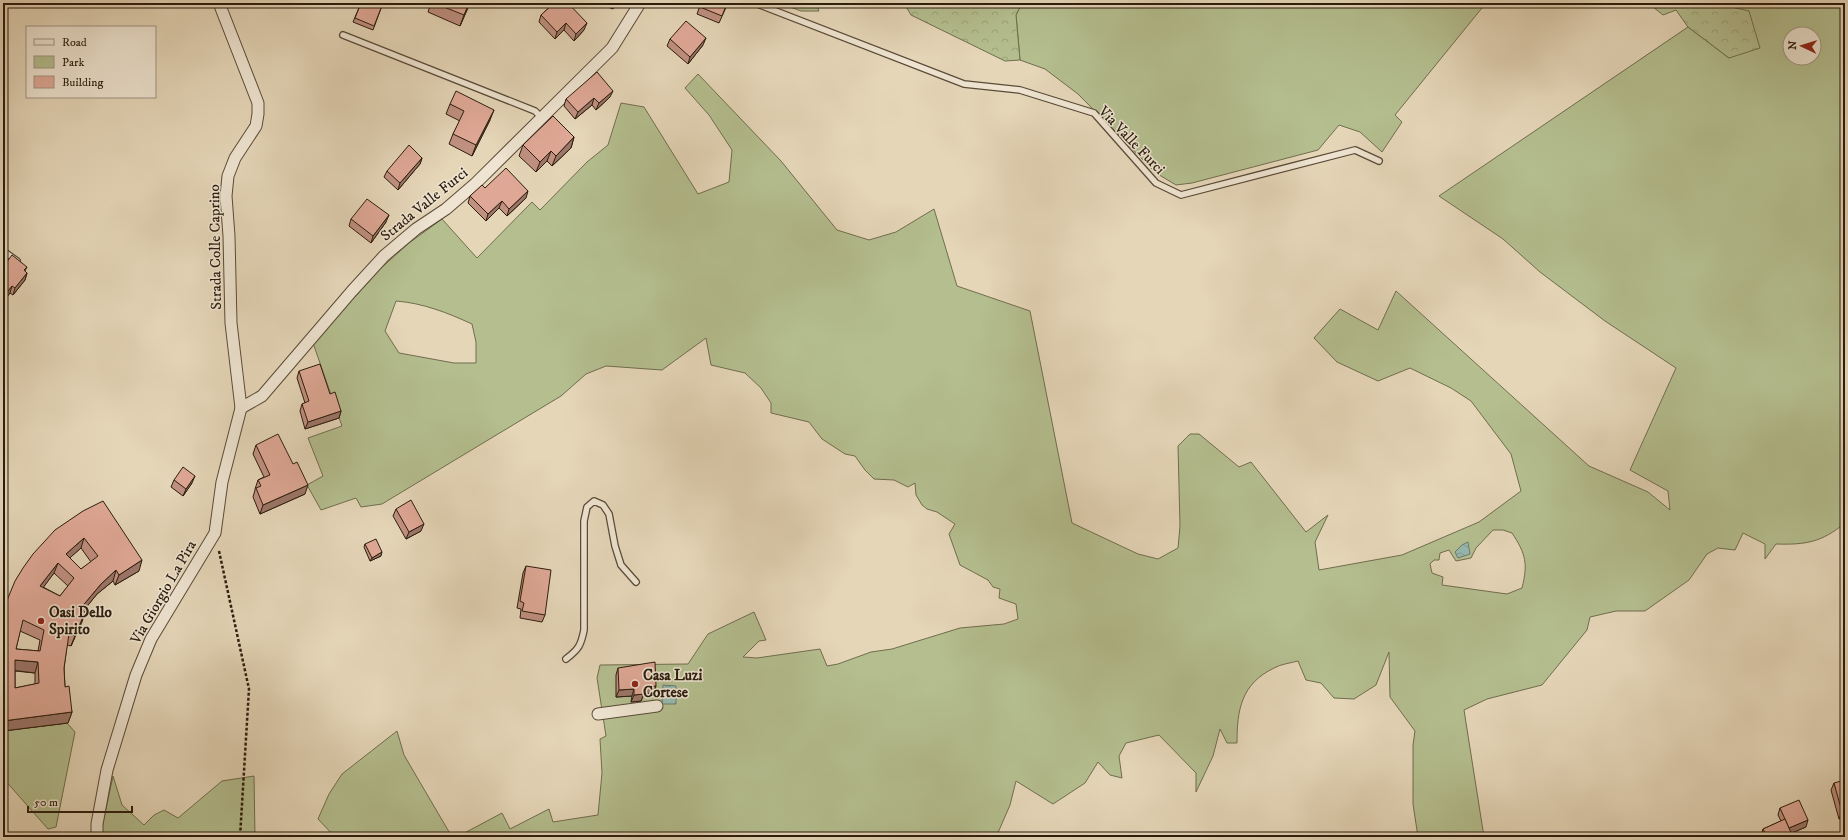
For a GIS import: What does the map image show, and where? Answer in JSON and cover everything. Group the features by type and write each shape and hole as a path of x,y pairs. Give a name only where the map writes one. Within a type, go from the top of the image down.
{"street":[{"name":"Strada Colle Caprino","path":"219,3 258,103 256,126 235,158 228,176 226,196 229,236 231,323 241,408"},
{"name":"Strada Valle Furci","path":"241,408 262,396 342,302 384,256 416,229 446,209 475,184 612,48 640,3"},
{"name":"Via Giorgio La Pira","path":"97,837 97,824 107,770 136,675 151,639 215,532 222,482 241,408"},
{"path":"598,714 657,706"}],"lane":[{"name":"Via Valle Furci","path":"755,3 964,84 1020,90 1094,113 1156,183 1181,195 1355,150 1379,161"},
{"path":"343,35 535,111 542,118"},
{"path":"3,251 17,261"},
{"path":"566,659 576,652 581,644 584,630 584,521 587,507 594,501 603,505 609,514 615,546 621,565 636,582"}],"path":[{"path":"215,532 249,690 240,837"}],"green space":[{"path":"779,3 816,3 819,11 801,11"},
{"path":"904,3 1022,3 1016,15 1020,60 1005,61 911,15"},
{"path":"1022,3 1486,3 1395,115 1402,122 1382,152 1360,132 1339,125 1318,150 1192,183 1176,185 1156,173 1078,94 1045,69 1020,60 1016,15"},
{"path":"1648,3 1722,3 1723,5 1749,11 1760,48 1729,58 1688,27 1676,10 1663,15"},
{"path":"1723,3 1799,3 1802,6 1809,3 1841,3 1845,5 1845,523 1829,534 1813,541 1796,544 1776,544 1765,559 1765,544 1743,533 1735,550 1718,548 1707,554 1689,580 1645,611 1616,611 1590,617 1587,630 1542,685 1487,699 1464,710 1484,837 1418,837 1413,804 1413,745 1415,731 1390,697 1389,652 1376,685 1354,699 1334,698 1321,683 1306,680 1298,661 1277,667 1263,674 1254,682 1243,699 1238,720 1237,743 1227,743 1220,729 1213,756 1196,792 1196,773 1159,735 1126,743 1119,756 1122,778 1110,775 1098,762 1085,783 1053,804 1016,781 1010,805 997,835 998,837 457,837 502,813 510,829 549,809 553,822 598,815 602,773 600,739 606,736 597,678 600,665 688,664 708,634 754,612 766,640 759,641 743,657 757,658 820,649 827,666 838,664 871,652 892,649 960,628 1004,624 1018,619 1016,604 999,598 1000,589 993,587 988,580 960,565 949,534 955,524 937,512 927,509 922,505 916,495 915,483 908,487 894,480 874,479 865,470 855,456 845,454 822,439 809,422 771,413 771,403 761,388 745,373 711,365 706,338 662,370 606,366 586,374 561,396 382,504 361,507 356,498 321,510 307,485 323,476 308,438 342,426 313,343 380,269 409,243 442,219 477,258 532,202 540,210 587,162 608,145 621,103 644,107 698,194 729,182 732,150 709,115 685,88 698,74 781,161 837,230 869,240 896,232 934,209 957,286 1030,311 1072,523 1138,554 1158,559 1178,548 1180,526 1178,446 1190,434 1199,434 1239,467 1251,462 1306,532 1328,515 1315,542 1319,570 1402,555 1479,522 1521,491 1511,454 1471,401 1451,388 1410,368 1378,381 1337,362 1314,338 1340,309 1378,330 1396,291 1589,466 1648,492 1670,510 1668,491 1630,470 1676,368 1605,321 1540,272 1503,239 1439,196 1688,27 1729,58","holes":["396,301 426,306 445,312 472,324 476,342 476,363 454,363 399,353 385,331","1493,530 1503,530 1512,533 1520,547 1523,553 1525,566 1522,588 1507,594 1442,585 1443,577 1432,573 1430,564 1434,560 1439,560 1440,553 1449,550 1456,561 1471,558 1476,548"]},
{"path":"67,723 75,732 56,827 48,829 3,778 3,731"},
{"path":"397,731 404,755 452,837 335,837 318,819 329,794 342,774"},
{"path":"113,776 122,805 144,825 154,815 164,810 178,818 222,781 254,776 255,837 100,837"}],"water":[{"path":"1468,542 1470,554 1458,558 1455,552 1462,545"},
{"path":"663,685 676,686 676,704 662,704"}],"building":[{"path":"361,3 383,3 374,26 355,18"},
{"path":"434,3 469,3 464,15"},
{"path":"554,3 558,6 561,3 568,3 587,23 576,34 566,23 557,32 541,15"},
{"path":"701,3 727,3 722,16 700,7"},
{"path":"686,21 706,38 690,57 670,39"},
{"path":"597,72 613,91 599,103 594,98 578,112 566,99"},
{"path":"456,91 494,110 476,145 453,134 464,111 450,104"},
{"path":"553,116 574,137 556,156 551,151 540,162 523,145"},
{"path":"409,145 422,158 400,183 387,171"},
{"path":"506,168 528,191 509,209 502,201 488,214 470,196 482,185 485,188"},
{"path":"367,199 389,215 373,236 351,219"},
{"path":"12,255 27,267 24,270 27,273 15,288 12,286 8,291 3,287 3,267"},
{"path":"320,364 330,394 335,392 341,411 308,422 302,404 309,401 299,371"},
{"path":"278,434 293,464 297,462 308,485 263,505 256,488 261,486 258,480 270,475 256,445"},
{"path":"183,467 195,476 186,489 174,480"},
{"path":"411,500 424,524 409,532 396,509"},
{"name":"Oasi Dello Spirito","path":"103,501 142,560 119,575 116,570 101,584 80,609 85,612 75,636 69,634 64,668 65,687 69,686 72,712 3,721 3,610 15,581 33,554 55,530 83,511","holes":["84,538 98,556 81,569 66,554","58,563 74,578 60,596 40,586","23,620 44,630 40,651 16,649","15,660 38,662 39,683 15,688"]},
{"path":"376,539 382,552 372,558 365,544"},
{"path":"526,566 551,570 545,615 522,611 524,603 520,601"},
{"name":"Casa Luzi Cortese","path":"655,662 656,686 645,687 644,694 634,695 634,689 619,690 618,668"},
{"path":"1845,780 1845,811 1842,812 1834,783"},
{"path":"1799,800 1808,820 1789,828 1780,808"},
{"path":"1785,819 1793,837 1767,837 1763,829"}],"place":[{"name":"Oasi Dello Spirito","path":"41,621"},
{"name":"Casa Luzi Cortese","path":"635,684"}]}
